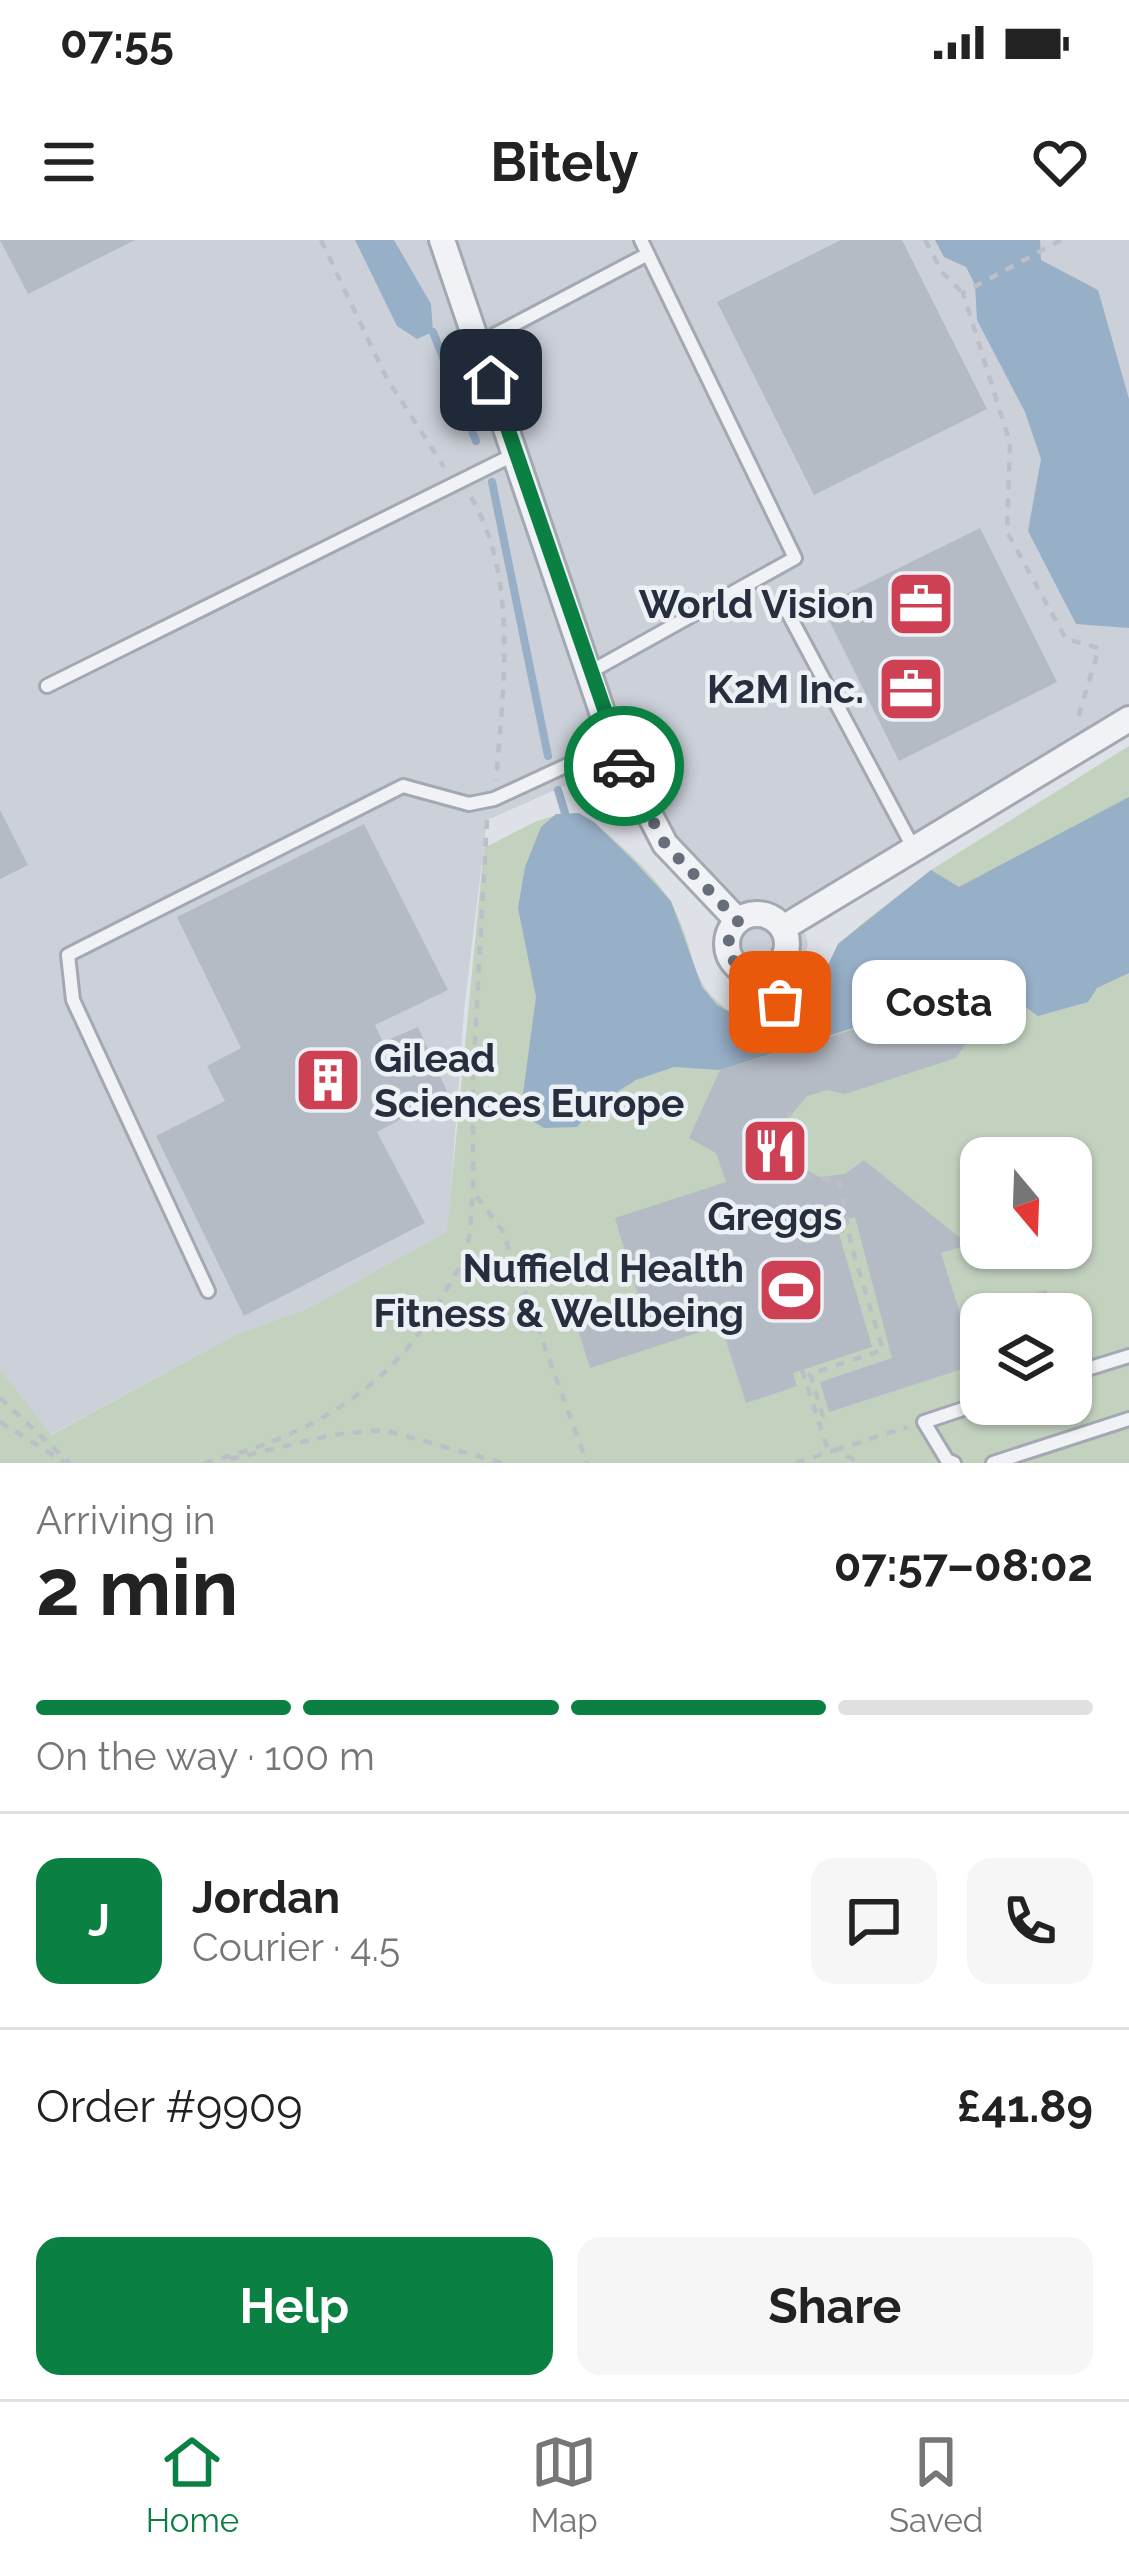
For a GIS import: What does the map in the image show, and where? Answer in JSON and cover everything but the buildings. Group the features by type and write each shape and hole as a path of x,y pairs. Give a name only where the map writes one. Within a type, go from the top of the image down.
{"street":[{"path":"442,240 613,744 665,844 738,921"},
{"path":"783,928 1129,719"},
{"path":"767,916 783,928 785,956 764,974 744,971 730,957 728,938 738,921 767,916"}],"lane":[{"path":"589,672 795,558 640,240"},
{"path":"479,343 648,254"},
{"path":"46,686 517,454"},
{"path":"787,611 915,850"},
{"path":"208,1291 74,1000 68,955 403,787 469,804 494,799 613,744"},
{"path":"764,974 780,1002"},
{"path":"1092,1367 1129,1356"},
{"path":"954,1463 924,1422 960,1410"},
{"path":"993,1463 1129,1420"}],"path":[{"path":"204,1463 283,1439 360,1398 381,1380 420,1334 466,1251 473,1192 473,1077 487,820 494,799 504,676 492,549 460,481 440,464 386,376 321,240"},
{"path":"925,240 943,273 963,293 1010,443 1007,532 1066,639 1099,648 1067,755"},
{"path":"963,293 1061,240"},
{"path":"780,1002 794,1045"},
{"path":"791,1112 782,1129 786,1154 810,1178 839,1180 852,1248 883,1350 810,1374 824,1417 818,1418"},
{"path":"473,1192 502,1229 587,1463"},
{"path":"802,1370 832,1452 860,1463"},
{"path":"0,1397 68,1463"},
{"path":"796,1463 924,1422"},
{"path":"0,1423 68,1463"},
{"path":"213,1463 332,1435 384,1430 503,1463"}],"shaded area":[{"path":"0,240 1129,240 1129,724 803,926 808,944 803,960 772,983 754,983 728,962 725,933 736,915 675,847 617,763 487,820 464,1010 448,1232 309,1308 235,1335 50,1435 0,1369"}],"green space":[{"path":"1129,746 1129,1463 0,1463 0,1369 51,1435 235,1335 309,1308 447,1232 484,848 553,816 580,816 594,822 664,892 703,984 727,1010 749,1023 810,1003 838,944 931,870"}],"water":[{"path":"355,240 394,240 431,304 433,332 417,339 397,326"},
{"path":"935,240 1040,240 1041,260 1098,290 1129,399 1129,628 1076,624 1028,531 1041,459 1025,412 977,320 975,285 966,267 944,257"},
{"path":"1129,797 1129,973 1097,988 1088,1002 1038,1016 1023,1005 1016,984 999,976 960,994 720,1070 674,1067 636,1080 596,1105 577,1127 544,1128 526,1117 522,1101 536,997 518,908 525,867 541,827 556,814 579,813 594,822 636,863 671,901 702,987 717,1005 749,1023 810,1003 838,944 931,870 959,887"}],"waterway":[{"path":"433,332 476,441"},
{"path":"492,482 548,756"},
{"path":"558,790 565,813"}],"way so far":[{"path":"624,766 665,844 738,921 728,938 730,957 744,971 764,974 780,1002"}],"place":[{"name":"World Vision","path":"921,604"},
{"name":"K2M Inc.","path":"911,689"},
{"name":"Costa","path":"780,1002"},
{"name":"Gilead Sciences Europe","path":"328,1080"},
{"name":"Greggs","path":"775,1151"},
{"name":"Nuffield Health Fitness & Wellbeing","path":"791,1290"}],"route":[{"path":"491,380 624,766"}]}
